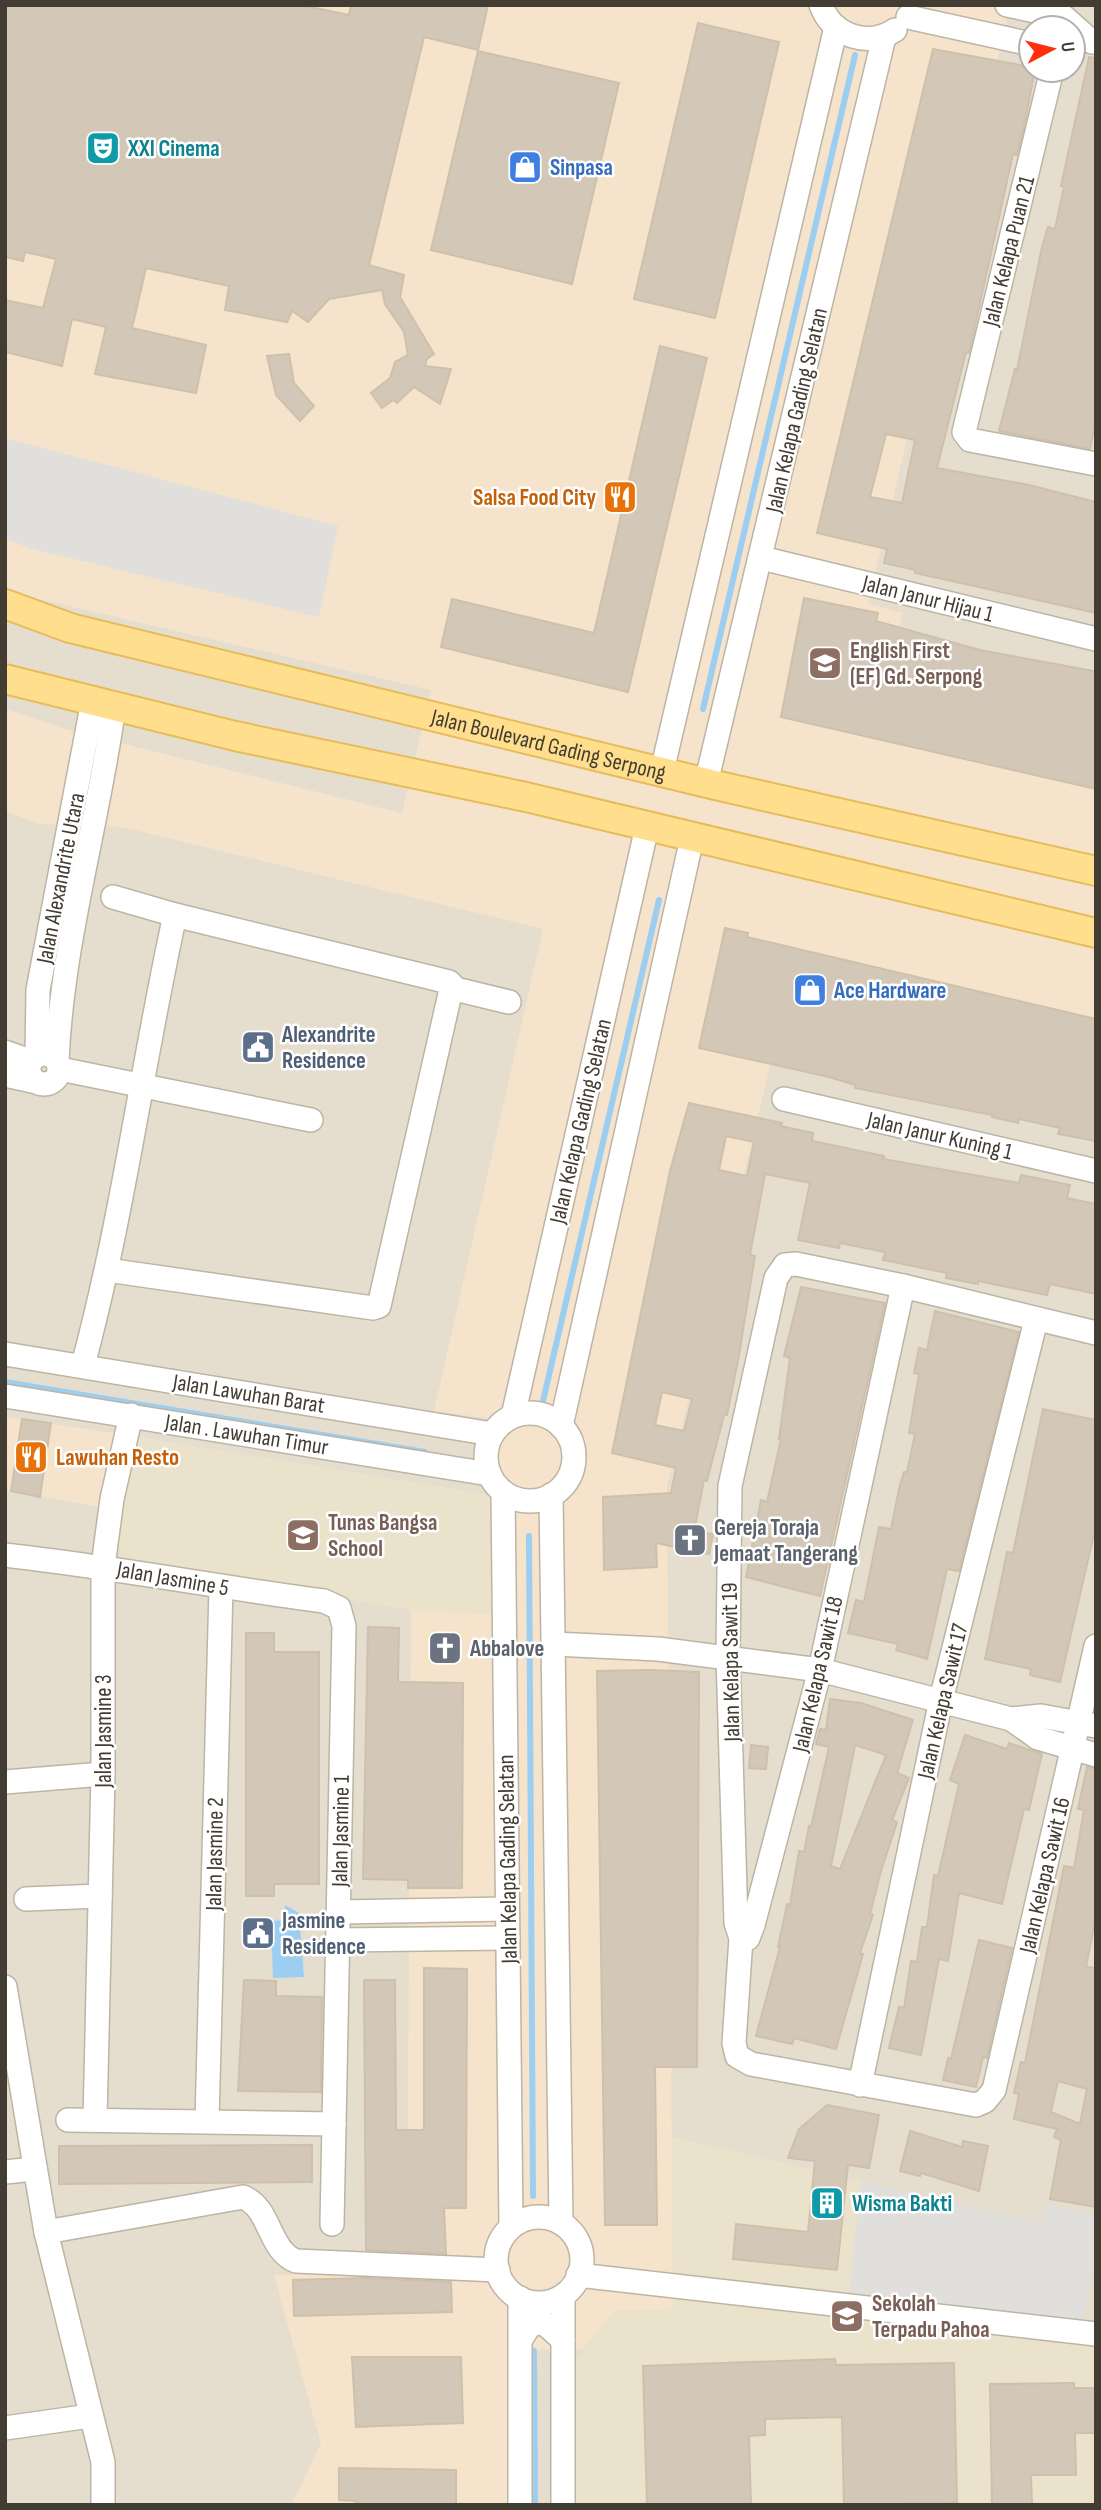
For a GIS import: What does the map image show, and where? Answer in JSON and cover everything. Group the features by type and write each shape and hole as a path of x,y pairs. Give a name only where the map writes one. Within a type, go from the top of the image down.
{"main road":[{"name":"Jalan Boulevard Gading Serpong","path":"10,609 70,628 706,783 1096,871"},
{"path":"8,678 104,704 647,827 1096,933"}],"street":[{"path":"821,5 836,27 849,36 866,39 884,37 910,11 1017,40"},
{"path":"1007,5 1050,14"},
{"name":"Jalan Kelapa Gading Selatan","path":"662,771 836,27"},
{"name":"Jalan Kelapa Gading Selatan","path":"706,783 884,37"},
{"name":"Jalan Kelapa Puan 21","path":"1049,84 964,432 970,440 1095,463"},
{"name":"Jalan Janur Hijau 1","path":"761,558 1096,639"},
{"name":"Jalan Alexandrite Utara","path":"44,1066 60,1002 105,772 104,704"},
{"name":"Jalan Kelapa Gading Selatan","path":"513,1416 647,827"},
{"name":"Jalan Kelapa Gading Selatan","path":"561,1426 692,838"},
{"path":"107,1270 373,1308 379,1306 451,988 449,982 175,915 113,897"},
{"path":"83,1365 107,1270 143,1088 153,1014 175,915"},
{"path":"451,988 509,1002"},
{"path":"5,1052 44,1066 311,1120"},
{"path":"5,1074 44,1066"},
{"name":"Jalan Janur Kuning 1","path":"784,1099 1096,1171"},
{"name":"Jalan Kelapa Sawit 19","path":"741,1938 736,1923 728,1656 730,1486 776,1278 785,1265 796,1264 903,1286"},
{"path":"903,1286 1096,1333"},
{"name":"Jalan Kelapa Sawit 18","path":"860,2085 751,2064 737,2056 734,2043 741,1938 748,1938 754,1925 820,1670 903,1286"},
{"name":"Jalan Kelapa Sawit 17","path":"860,2085 941,1700 1036,1320"},
{"name":"Jalan Lawuhan Barat","path":"5,1354 492,1434"},
{"name":"Jalan . Lawuhan Timur","path":"5,1396 131,1415 496,1483"},
{"path":"538,1413 561,1426 573,1449 569,1476 551,1495 526,1501 496,1483 487,1447 492,1434 513,1416 538,1413"},
{"name":"Jalan Jasmine 3","path":"95,2120 103,1774 103,1566 112,1499 131,1415"},
{"name":"Jalan Kelapa Gading Selatan","path":"496,1483 508,1938 511,2226"},
{"path":"551,1495 561,2222"},
{"name":"Jalan Jasmine 5","path":"5,1555 103,1566 221,1588 324,1601 339,1608"},
{"name":"Jalan Jasmine 2","path":"207,2121 221,1588"},
{"name":"Jalan Jasmine 1","path":"332,2224 344,1626 339,1608"},
{"path":"554,1644 658,1648 820,1670 1011,1719 1038,1738 1084,1752"},
{"name":"Jalan Kelapa Sawit 16","path":"860,2085 976,2105 985,2101 994,2090 1084,1752 1096,1646"},
{"path":"1011,1719 1041,1716 1087,1724"},
{"path":"5,1782 103,1774"},
{"path":"26,1899 100,1896"},
{"path":"338,1912 507,1909"},
{"path":"338,1940 508,1938"},
{"path":"5,1987 46,2232 103,2462 103,2505"},
{"path":"68,2120 334,2124"},
{"path":"5,2172 34,2169"},
{"path":"46,2232 243,2197 258,2207 287,2258 296,2262 498,2270"},
{"path":"543,2216 561,2222 576,2237 583,2264 569,2291 563,2296 543,2303 520,2298 504,2284 498,2270 500,2242 511,2226 530,2217 543,2216"},
{"path":"578,2275 1096,2334"},
{"path":"563,2296 563,2505"},
{"path":"520,2298 520,2505"},
{"path":"521,2339 530,2325 543,2322 563,2340"},
{"path":"5,2428 90,2416"}],"shaded area":[{"path":"5,5 1096,5 1096,2505 5,2505"},
{"path":"5,5 1010,5 868,604 903,613 884,680 1096,729 1096,1077 785,1005 667,1487 673,2310 615,2311 583,2349 516,2350 514,2505 291,2505 321,2444 274,2275 470,2272 407,2260 411,1610 492,1614 489,1495 502,1420 434,1411 543,929 122,827 38,824 5,811 5,709 65,729 402,813 431,690 34,598 5,587"},
{"path":"5,438 338,526 319,617 36,550 5,539"},
{"path":"5,1417 121,1434 111,1509 5,1490"},
{"name":"Tunas Bangsa School","path":"121,1434 489,1495 492,1614 411,1610 122,1561 111,1509"},
{"name":"Sekolah Terpadu Pahoa","path":"672,2137 1040,2223 1049,2203 1096,2218 1096,2263 1082,2321 1096,2325 1096,2505 573,2505 573,2366 583,2349 615,2311 673,2309"},
{"path":"860,2181 1040,2223 1049,2203 1096,2218 1096,2263 1082,2322 849,2297"}],"water":[{"path":"285,1905 299,1913 304,1977 273,1978 271,1921 285,1920"}],"building":[{"path":"5,5 301,5 349,15 351,5 488,5 478,50 424,37 369,265 404,275 400,297 434,354 427,359 425,366 451,369 440,404 414,387 397,403 393,400 382,408 371,393 390,378 395,362 408,355 404,332 385,304 382,290 329,299 308,322 292,311 287,322 225,310 229,286 146,268 132,328 206,345 196,393 95,374 106,327 72,319 62,366 5,352 5,300 43,308 56,259 25,252 23,261 5,257"},
{"path":"698,23 779,42 715,318 634,299"},
{"path":"933,49 1017,64 1017,84 1032,84 1017,155 1013,154 969,353 966,352 937,468 1029,485 1096,502 1096,613 915,573 915,570 884,563 887,549 817,533","holes":["886,434 915,440 902,503 870,497"]},
{"name":"Sinpasa","path":"478,51 619,83 572,284 431,250"},
{"path":"1089,57 1096,58 1096,420 1090,449 999,431 1015,369 1017,370 1042,247 1048,227 1055,229 1064,187 1061,186 1083,84 1087,84"},
{"path":"660,346 707,358 628,692 441,647 452,599 594,633"},
{"path":"289,354 294,383 314,406 300,421 276,395 267,356"},
{"path":"804,598 878,613 876,621 980,650 1093,671 1096,674 1096,789 781,717"},
{"path":"725,928 748,933 747,937 1096,1019 1096,1141 1058,1134 1060,1128 1019,1119 1018,1123 992,1115 855,1088 855,1085 829,1077 699,1048"},
{"path":"689,1103 782,1123 781,1126 813,1133 812,1141 884,1156 883,1159 1019,1183 1021,1175 1070,1185 1067,1198 1096,1204 1096,1294 1050,1284 1047,1295 978,1281 978,1284 946,1278 947,1273 883,1260 885,1252 840,1243 839,1248 798,1240 810,1183 765,1174 750,1255 755,1256 739,1355 727,1415 724,1415 707,1481 704,1480 694,1531 713,1534 709,1554 656,1543 657,1567 604,1570 603,1497 671,1493 676,1468 612,1453 670,1171","holes":["726,1136 754,1142 747,1176 719,1170","662,1392 692,1399 684,1431 655,1425"]},
{"path":"801,1287 885,1303 820,1596 746,1577 761,1500 767,1502 781,1439 790,1358 784,1356"},
{"path":"935,1311 1019,1332 959,1571 947,1569 927,1659 896,1650 898,1644 848,1633 856,1600 864,1602 879,1527 891,1529 899,1489 904,1472 907,1472 915,1434 909,1433 919,1374 914,1373 919,1348 927,1350"},
{"path":"1043,1409 1096,1420 1096,1539 1093,1538 1060,1682 1030,1675 1031,1669 985,1659 1007,1552 1013,1553"},
{"name":"Lawuhan Resto","path":"22,1419 51,1423 40,1497 11,1491"},
{"path":"368,1627 399,1628 398,1682 463,1683 462,1888 408,1888 408,1880 363,1879"},
{"path":"246,1633 274,1633 274,1652 319,1652 319,1884 274,1884 274,1896 246,1896"},
{"path":"597,1671 699,1672 697,2067 655,2067 657,2225 605,2225"},
{"path":"830,1699 861,1703 913,1720 897,1773 909,1778 892,1820 897,1822 881,1871 870,1914 873,1915 860,1953 863,1954 836,2049 794,2038 792,2044 756,2036 780,1947 787,1904 790,1905 799,1851 804,1852 809,1826 811,1827 829,1747 816,1744 820,1729 826,1730","holes":["855,1745 886,1755 840,1869 831,1866"]},
{"path":"965,1735 1007,1749 1009,1743 1042,1754 1029,1810 1024,1809 1002,1904 959,1893 948,1961 939,1959 921,2055 889,2048 899,2007 904,2008 911,1961 917,1962 922,1927 927,1927 934,1875 938,1876 959,1784 950,1780"},
{"path":"751,1745 768,1747 766,1769 749,1768"},
{"path":"1087,1767 1096,1769 1096,1916 1086,1967 1096,1968 1096,2207 1050,2199 1061,2140 1054,2137 1057,2129 1014,2119 1019,2094 1014,2093 1021,2062 1025,2063 1064,1866 1074,1868 1084,1810 1078,1809","holes":["1058,2081 1087,2089 1080,2124 1051,2112"]},
{"path":"979,1940 1012,1948 987,2058 983,2057 976,2087 943,2080 948,2058 951,2059"},
{"path":"424,1968 467,1969 466,2208 444,2208 446,2254 366,2250 364,1980 395,1980 396,2130 424,2130"},
{"path":"244,1980 276,1981 276,1996 322,1997 321,2092 238,2091"},
{"path":"827,2105 879,2115 869,2168 848,2165 837,2270 733,2259 736,2224 808,2232 815,2161 788,2158 799,2129"},
{"path":"910,2131 962,2147 963,2141 988,2146 979,2191 921,2173 920,2176 900,2171"},
{"path":"312,2145 312,2182 59,2184 59,2146"},
{"path":"366,2278 451,2282 452,2312 294,2316 293,2280"},
{"path":"352,2357 461,2357 463,2423 356,2427"},
{"path":"835,2359 836,2365 954,2363 957,2503 844,2505 842,2417 765,2419 765,2435 749,2436 751,2505 647,2505 643,2366"},
{"path":"1074,2383 1074,2388 1096,2388 1096,2433 1075,2433 1076,2475 1031,2475 1032,2505 992,2505 990,2384"},
{"path":"339,2468 456,2470 456,2505 356,2505 356,2501 339,2500"}],"waterway":[{"path":"703,709 855,55"},
{"path":"543,1401 659,900"},
{"path":"5,1382 425,1452"},
{"path":"529,1536 533,2196"},
{"path":"534,2351 535,2505"}],"place":[{"name":"XXI Cinema","path":"103,148"},
{"name":"Sinpasa","path":"525,167"},
{"name":"Salsa Food City","path":"620,497"},
{"name":"English First (EF) Gd. Serpong","path":"825,663"},
{"name":"Ace Hardware","path":"810,990"},
{"name":"Alexandrite Residence","path":"258,1047"},
{"name":"Lawuhan Resto","path":"31,1457"},
{"name":"Tunas Bangsa School","path":"303,1535"},
{"name":"Gereja Toraja Jemaat Tangerang","path":"690,1540"},
{"name":"Abbalove","path":"445,1648"},
{"name":"Jasmine Residence","path":"258,1933"},
{"name":"Wisma Bakti","path":"827,2203"},
{"name":"Sekolah Terpadu Pahoa","path":"847,2316"}]}
